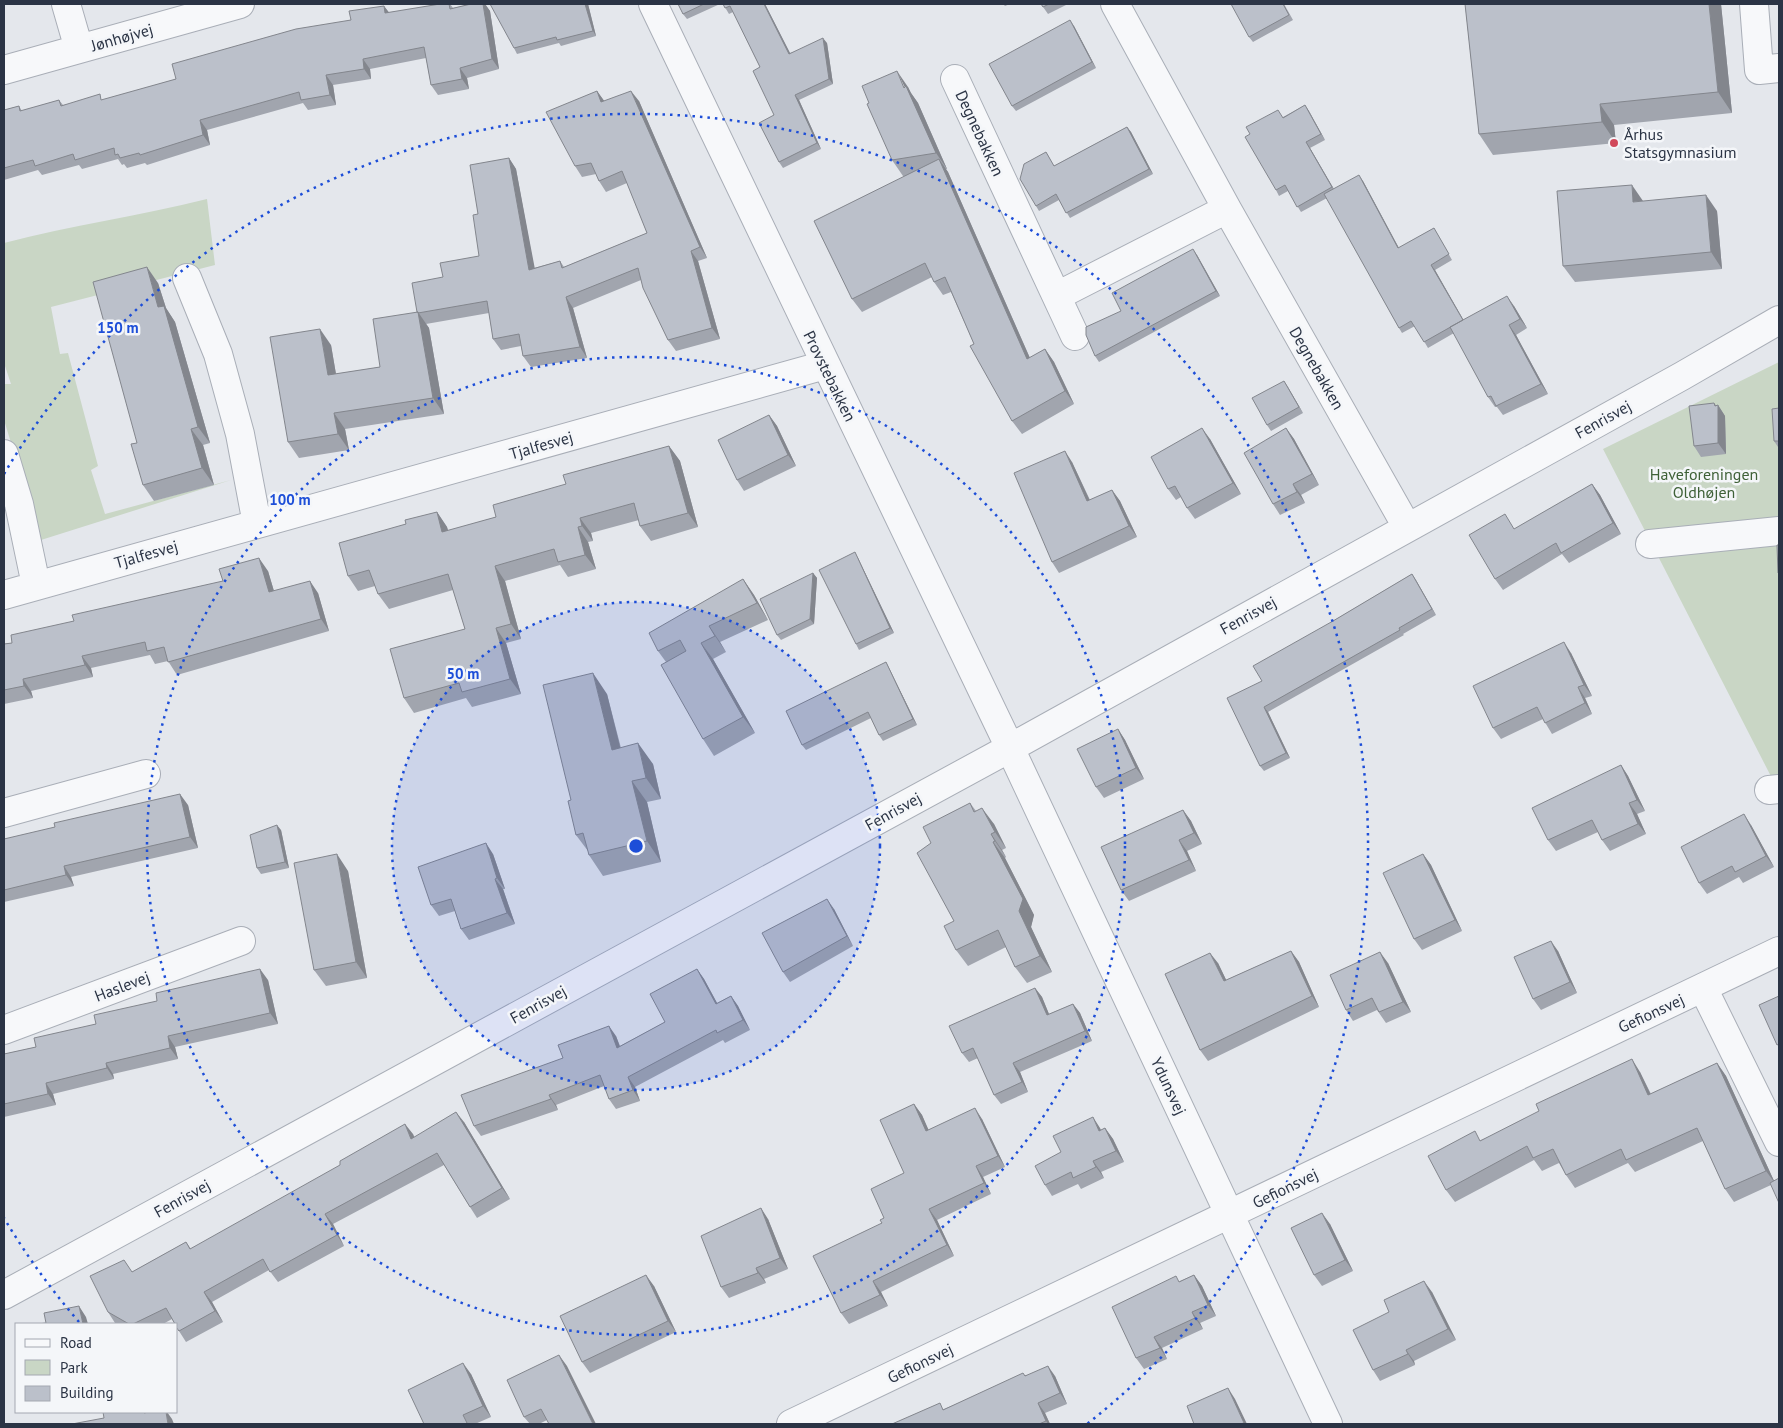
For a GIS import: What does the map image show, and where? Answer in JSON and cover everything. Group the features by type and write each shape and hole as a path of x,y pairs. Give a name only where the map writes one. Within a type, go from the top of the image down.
{"street":[{"path":"66,4 79,49"},
{"name":"Jønhøjvej","path":"4,70 240,4"},
{"name":"Provstebakken","path":"653,4 1010,748"},
{"name":"Degnebakken","path":"1115,4 1227,209 1407,527"},
{"path":"1754,4 1759,70 1779,68"},
{"name":"Degnebakken","path":"955,79 1075,336"},
{"path":"1057,296 1227,209"},
{"path":"187,278 218,354 240,434 257,524"},
{"name":"Fenrisvej","path":"4,1295 1010,748 1682,376 1779,320"},
{"name":"Tjalfesvej","path":"4,595 825,365"},
{"path":"4,454 19,504 36,585"},
{"path":"1650,544 1779,531"},
{"name":"Ydunsvej","path":"1010,748 1328,1424"},
{"path":"4,813 146,774"},
{"name":"Haslevej","path":"4,1030 241,941"},
{"name":"Gefionsvej","path":"792,1424 1779,951"},
{"path":"1703,988 1779,1142"}],"green space":[{"path":"207,199 215,265 51,307 60,354 68,353 98,466 91,470 105,514 231,480 41,540 4,420 4,384 11,384 4,363 4,243"},
{"name":"Haveforeningen Oldhøjen","path":"1779,362 1779,792 1603,449"}],"building":[{"path":"449,4 450,9 471,4 483,4 492,59 460,68 462,79 431,85 424,47 363,59 364,69 326,75 330,95 301,100 299,92 200,120 203,135 140,155 139,153 120,158 118,154 115,155 114,148 75,160 73,154 35,166 33,160 4,168 4,110 19,106 20,111 59,100 61,106 100,94 101,100 176,79 172,64 296,29 351,20 349,11 384,6 385,13"},
{"path":"490,4 585,4 593,31 557,40 556,37 514,48"},
{"path":"678,4 704,4 683,14"},
{"path":"723,4 764,4 789,54 823,38 829,79 795,95 817,143 779,162 759,123 774,115 753,71 760,67 730,6 725,8"},
{"path":"1231,4 1283,4 1289,15 1249,37"},
{"path":"1465,4 1709,4 1718,92 1600,104 1602,122 1479,134"},
{"path":"1070,20 1092,62 1012,106 989,64"},
{"path":"897,71 904,88 906,86 936,153 892,160 867,104 869,103 862,86"},
{"path":"597,91 601,102 631,91 700,247 691,251 712,328 668,340 643,288 638,268 566,297 580,347 523,356 519,334 493,339 487,301 418,313 412,283 443,277 440,263 479,256 473,215 478,214 470,165 509,158 529,270 560,261 562,268 647,233 622,171 599,181 591,163 575,166 546,112"},
{"path":"1305,105 1321,134 1306,142 1332,187 1297,207 1285,185 1276,190 1245,137 1250,134 1246,127 1278,110 1283,118"},
{"path":"1127,127 1149,169 1066,213 1056,194 1036,206 1020,179 1024,164 1046,152 1054,166"},
{"path":"939,159 1027,359 1045,349 1065,391 1012,421 970,346 974,344 945,277 934,282 925,263 852,299 814,221"},
{"path":"1359,175 1398,248 1434,228 1449,254 1431,265 1463,320 1424,342 1411,321 1399,328 1324,194"},
{"path":"1632,185 1633,202 1706,195 1711,252 1563,266 1557,191"},
{"path":"1193,249 1216,291 1095,356 1086,335 1086,327 1121,311 1112,293"},
{"path":"147,267 158,307 164,306 198,427 191,429 202,468 143,485 131,444 137,443 93,282"},
{"path":"1507,296 1520,319 1509,325 1541,384 1496,406 1491,396 1488,397 1450,327"},
{"path":"418,312 433,398 334,413 338,434 288,442 270,337 320,329 328,375 380,367 373,319"},
{"path":"1284,381 1299,407 1267,425 1252,398"},
{"path":"1714,403 1715,406 1718,405 1718,443 1694,446 1689,406"},
{"path":"1779,408 1779,441 1774,441 1772,409"},
{"path":"769,415 788,455 737,480 718,440"},
{"path":"1202,428 1233,483 1187,508 1175,486 1168,489 1151,457"},
{"path":"1286,428 1312,474 1293,484 1297,492 1273,504 1244,453"},
{"path":"669,446 688,513 640,526 634,503 580,518 582,526 578,527 585,555 558,562 554,549 495,566 511,624 496,628 510,679 462,692 459,683 404,698 390,649 465,629 448,574 378,594 369,570 348,576 339,543 406,524 405,520 437,512 442,532 496,517 493,505 566,484 563,475"},
{"path":"1065,451 1087,501 1112,490 1129,526 1052,562 1014,473"},
{"path":"1592,484 1613,523 1561,553 1556,543 1495,579 1469,535 1505,514 1514,529"},
{"path":"1777,545 1779,545 1779,573 1778,573"},
{"path":"855,552 890,628 856,644 819,570"},
{"path":"259,558 269,592 310,581 321,619 168,662 164,647 147,651 145,642 82,656 85,665 23,679 24,686 4,690 4,644 12,643 11,635 74,621 72,615 223,581 219,569"},
{"path":"813,573 810,619 777,635 760,599"},
{"path":"1412,574 1432,609 1399,628 1400,630 1264,707 1286,753 1260,766 1227,698 1262,681 1253,666"},
{"path":"743,579 757,603 709,626 715,636 701,643 743,717 703,739 661,665 686,651 680,640 658,651 649,633"},
{"path":"1564,642 1584,685 1578,687 1585,703 1545,723 1537,707 1493,728 1473,686"},
{"path":"886,662 913,719 879,735 868,712 802,745 786,711"},
{"path":"593,673 612,750 638,743 646,778 632,781 647,841 589,855 583,833 576,835 568,801 571,800 543,685"},
{"path":"1118,729 1136,768 1096,787 1077,749"},
{"path":"1621,765 1637,800 1629,803 1638,824 1602,840 1592,820 1548,840 1532,808"},
{"path":"180,794 190,837 64,866 66,875 4,890 4,839 55,827 54,823"},
{"path":"970,803 974,812 982,808 995,832 991,834 995,841 993,842 1023,899 1019,911 1040,956 1015,967 998,930 956,950 944,926 954,921 917,853 931,843 923,827"},
{"path":"1183,810 1194,833 1179,840 1189,860 1121,890 1101,847"},
{"path":"1744,814 1766,856 1735,872 1732,866 1699,883 1681,847"},
{"path":"277,825 285,862 257,868 250,835"},
{"path":"486,843 497,878 495,879 507,913 461,929 451,899 431,905 418,867"},
{"path":"337,854 356,962 314,970 294,863"},
{"path":"1423,854 1455,920 1414,939 1383,873"},
{"path":"827,899 847,936 783,972 762,933"},
{"path":"1551,941 1570,982 1533,999 1514,957"},
{"path":"1291,951 1312,996 1200,1050 1165,974 1210,953 1224,981"},
{"path":"1380,952 1403,1002 1379,1012 1372,998 1346,1010 1330,975"},
{"path":"260,969 270,1013 168,1036 170,1048 106,1063 107,1068 46,1083 48,1094 4,1104 4,1054 36,1047 34,1038 96,1024 94,1015 157,1001 156,993"},
{"path":"697,969 716,1004 731,996 743,1020 717,1033 716,1030 628,1077 633,1090 609,1099 600,1075 549,1095 551,1099 474,1126 461,1095 563,1058 558,1045 609,1026 617,1048 665,1022 650,994"},
{"path":"1035,988 1047,1015 1073,1004 1085,1031 1013,1063 1022,1082 994,1095 973,1048 962,1053 949,1026"},
{"path":"1779,996 1779,1044 1777,1045 1759,1005"},
{"path":"1632,1059 1648,1095 1717,1063 1766,1171 1725,1189 1697,1128 1626,1160 1621,1149 1566,1175 1553,1149 1533,1158 1527,1146 1446,1190 1428,1156 1475,1131 1480,1141 1539,1111 1536,1104"},
{"path":"914,1104 926,1131 975,1108 998,1156 976,1166 984,1183 929,1209 947,1245 873,1281 880,1295 841,1313 813,1256 882,1223 880,1220 884,1218 871,1189 904,1173 880,1120"},
{"path":"456,1112 502,1188 470,1207 437,1153 325,1214 337,1235 270,1272 263,1259 204,1292 215,1311 179,1331 178,1323 174,1323 166,1308 135,1323 127,1323 108,1312 90,1276 124,1260 132,1272 186,1242 190,1249 340,1165 340,1161 405,1124 411,1139"},
{"path":"1093,1117 1099,1131 1105,1128 1116,1151 1093,1161 1096,1167 1073,1178 1071,1172 1045,1185 1035,1166 1061,1152 1053,1136"},
{"path":"1779,1178 1779,1203 1770,1183"},
{"path":"761,1208 780,1258 756,1268 758,1273 721,1287 701,1236"},
{"path":"1322,1213 1345,1260 1314,1275 1291,1228"},
{"path":"646,1275 668,1321 582,1362 560,1316"},
{"path":"1194,1275 1208,1305 1192,1312 1195,1318 1154,1337 1160,1348 1136,1358 1112,1307 1176,1276 1179,1282"},
{"path":"1424,1281 1448,1329 1406,1350 1408,1354 1373,1370 1353,1330 1389,1312 1384,1300"},
{"path":"79,1306 83,1323 46,1323 44,1313"},
{"path":"559,1355 593,1424 549,1424 541,1409 524,1417 507,1380"},
{"path":"463,1363 483,1406 463,1415 467,1423 465,1424 424,1424 408,1390"},
{"path":"1048,1366 1060,1393 1038,1403 1046,1421 1039,1424 892,1424 940,1403 943,1410 1023,1373 1025,1376"},
{"path":"1228,1388 1244,1423 1194,1424 1187,1406"},
{"path":"103,1413 166,1413 168,1424 72,1424 104,1418"}],"place":[{"name":"Århus Statsgymnasium","path":"1614,143"}]}
